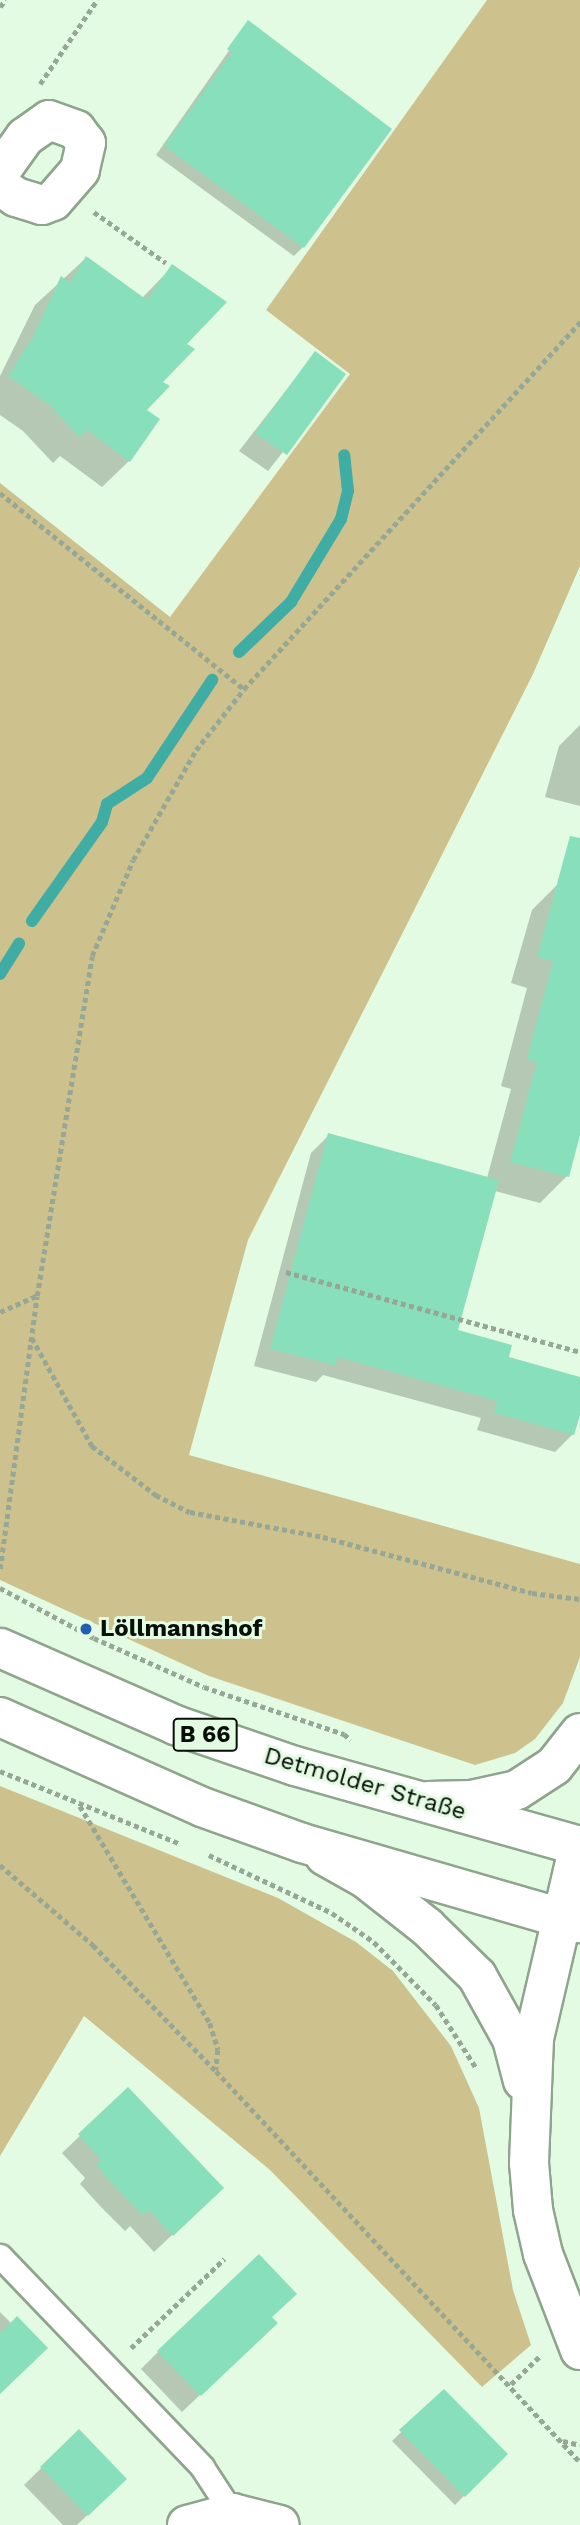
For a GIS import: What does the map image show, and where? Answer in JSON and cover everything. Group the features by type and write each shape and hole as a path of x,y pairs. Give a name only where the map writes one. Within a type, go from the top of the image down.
{"main road":[{"path":"0,172 36,126 50,120 64,123 86,143 80,170 65,191 42,205 0,186"},
{"name":"Detmolder Straße","path":"0,1648 175,1725 295,1766 580,1844 570,1921 534,2038 529,2163 533,2210 543,2254 580,2350"},
{"path":"0,1717 115,1772 302,1843 570,1921"},
{"path":"418,1801 471,1800 517,1790 554,1766 580,1733"},
{"path":"302,1843 366,1879 427,1927 477,1976 512,2039 524,2083 529,2163"},
{"path":"187,2525 232,2513 280,2525"}],"lane":[{"path":"0,2256 202,2467 232,2513"}],"path":[{"path":"0,7 5,0"},
{"path":"36,126 41,79 97,0"},
{"path":"65,191 166,263"},
{"path":"0,1569 37,1296 92,956 133,860 196,750 244,689 580,322"},
{"path":"0,493 244,689"},
{"path":"286,1272 580,1352"},
{"path":"0,1312 37,1296"},
{"path":"31,1338 92,1446 156,1496 190,1511 323,1537 532,1593 580,1599"},
{"path":"0,1588 94,1638 204,1687 344,1734"},
{"path":"0,1771 80,1806 234,1864 332,1913 374,1942 421,1987 459,2038 482,2084"},
{"path":"80,1806 211,2023 218,2050 216,2071"},
{"path":"0,1865 93,1945 216,2071 511,2384 580,2462"},
{"path":"109,2369 224,2259"},
{"path":"511,2384 535,2364 541,2355 539,2344"},
{"path":"562,2441 580,2445"}],"shaded area":[{"path":"487,0 580,0 580,566 533,674 248,1240 189,1455 580,1564 580,1657 563,1703 535,1739 515,1753 475,1765 209,1676 0,1580 0,483 170,617 350,374 266,310"},
{"path":"0,1786 278,1898 356,1942 393,1971 451,2046 479,2108 513,2290 531,2345 482,2387 270,2170 84,2016 0,2156"}],"building":[{"path":"248,20 392,129 304,248 164,146 232,53 227,49"},
{"path":"86,256 147,300 172,264 227,302 187,344 195,349 163,382 170,386 147,410 160,419 130,462 86,429 80,438 50,405 8,376 33,337 61,276 70,283"},
{"path":"315,351 346,374 287,455 255,433"},
{"path":"570,836 580,838 580,1135 569,1177 510,1162 537,1062 527,1059 553,961 537,957"},
{"path":"328,1133 499,1180 458,1330 512,1345 509,1357 580,1377 580,1415 574,1435 494,1413 497,1401 338,1357 335,1365 270,1349"},
{"path":"128,2087 224,2188 173,2236 149,2210 143,2215 119,2191 96,2165 101,2160 78,2134"},
{"path":"259,2254 297,2294 272,2317 278,2323 201,2396 157,2351"},
{"path":"17,2316 48,2348 0,2394 0,2334"},
{"path":"444,2389 508,2454 465,2497 399,2430"},
{"path":"79,2429 127,2479 88,2516 40,2467"}],"waterway":[{"path":"239,652 291,602 341,519 348,491 344,455"},
{"path":"32,921 102,822 107,804 147,778 212,680"},
{"path":"0,974 19,944"}],"place":[{"name":"Löllmannshof","path":"86,1629"}]}
